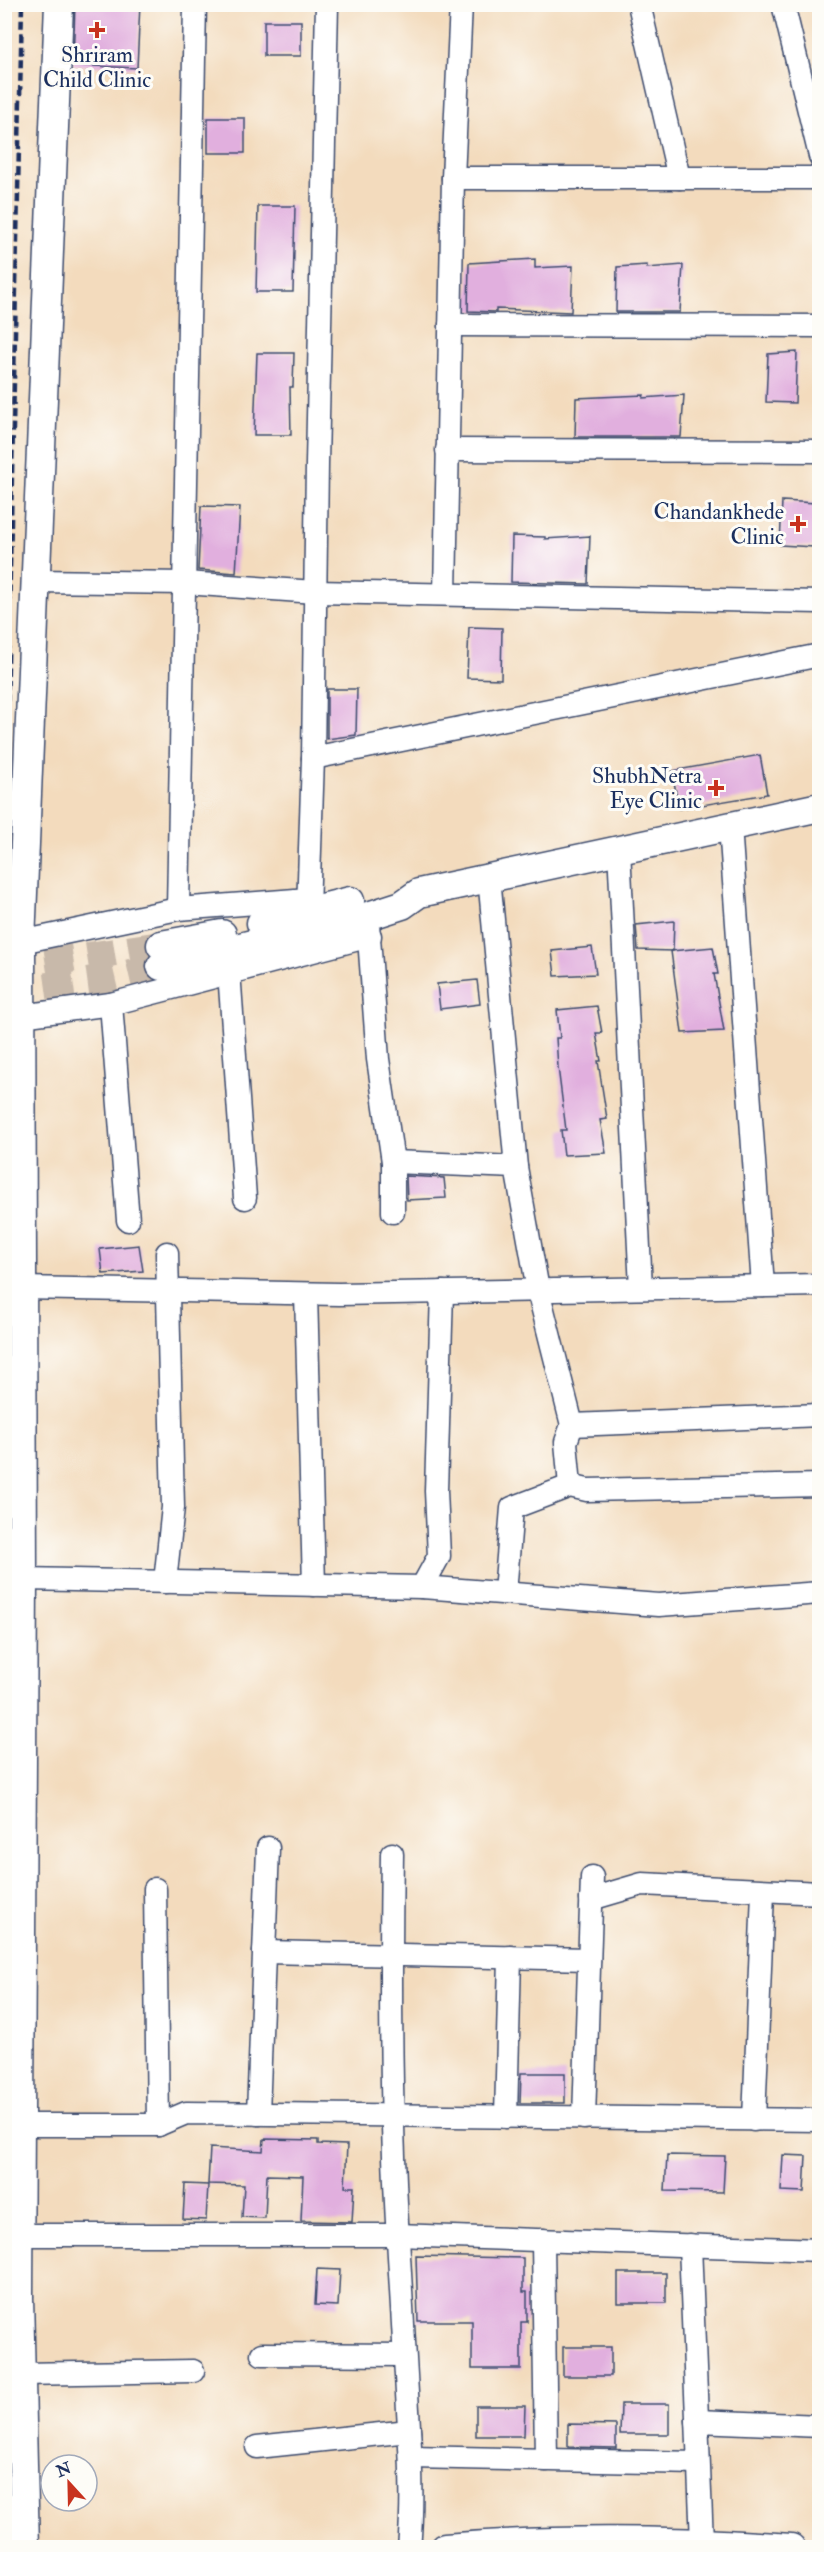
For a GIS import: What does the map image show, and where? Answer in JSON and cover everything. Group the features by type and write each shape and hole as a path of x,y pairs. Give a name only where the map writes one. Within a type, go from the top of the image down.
{"street":[{"path":"25,2547 20,2235 23,1579 21,942 59,4"},
{"path":"178,909 195,4"},
{"path":"319,910 313,758 327,4"},
{"path":"445,594 453,178 460,4"},
{"path":"639,4 679,178"},
{"path":"783,4 819,156"},
{"path":"453,178 819,178"},
{"path":"450,325 819,326"},
{"path":"447,450 819,451"},
{"path":"35,581 185,584 315,592 819,602"},
{"path":"313,758 819,655"},
{"path":"161,956 395,889 419,893 819,807"},
{"path":"730,826 763,1286"},
{"path":"619,849 640,1288"},
{"path":"489,877 516,1167 538,1290 572,1425 566,1443 570,1486"},
{"path":"21,1016 111,1004 229,971 369,926 419,893"},
{"path":"21,942 178,909 319,910 369,926"},
{"path":"369,926 378,1059 393,1162 393,1212"},
{"path":"229,971 245,1198"},
{"path":"111,1004 128,1220"},
{"path":"393,1162 516,1167"},
{"path":"165,1582 173,1507 167,1253"},
{"path":"21,1288 306,1294 819,1285"},
{"path":"422,1587 439,1556 436,1491 442,1292"},
{"path":"306,1294 314,1585"},
{"path":"572,1425 819,1415"},
{"path":"505,1593 512,1508 570,1486 587,1490 819,1485"},
{"path":"23,1579 422,1587 659,1605 819,1593"},
{"path":"258,2114 268,1848"},
{"path":"392,1854 390,1954 393,2117 411,2457 412,2519 409,2547"},
{"path":"584,2118 592,1888 642,1884 763,1892 819,1893"},
{"path":"155,1889 158,2125"},
{"path":"754,2120 763,1892"},
{"path":"264,1952 589,1959"},
{"path":"506,2117 510,1957"},
{"path":"20,2125 158,2125 186,2113 819,2120"},
{"path":"20,2235 398,2235 819,2250"},
{"path":"543,2240 546,2460"},
{"path":"690,2245 702,2542"},
{"path":"262,2354 404,2355"},
{"path":"21,2374 193,2371"},
{"path":"697,2421 819,2426"},
{"path":"257,2447 409,2431"},
{"path":"411,2457 698,2463"},
{"path":"445,2547 702,2542 790,2547"}],"building":[{"path":"75,4 140,4 137,68 73,65"},
{"path":"264,21 301,21 301,56 264,56"},
{"path":"208,118 245,118 245,153 208,153"},
{"path":"258,206 295,206 293,292 256,292"},
{"path":"535,259 535,268 573,266 571,312 496,309 496,312 468,311 469,263"},
{"path":"647,265 647,268 683,265 680,312 616,312 617,267"},
{"path":"797,352 795,403 766,402 768,354"},
{"path":"257,353 294,353 293,387 290,387 291,435 254,435"},
{"path":"644,395 643,398 684,395 681,437 575,437 576,398"},
{"path":"782,501 816,503 814,547 780,545"},
{"path":"201,506 240,507 236,573 198,570"},
{"path":"512,536 545,537 545,539 590,536 588,584 511,582"},
{"path":"469,627 502,628 501,679 467,678"},
{"path":"327,689 357,689 356,735 327,739"},
{"path":"760,755 767,794 679,809 672,771"},
{"path":"674,921 673,951 638,950 636,925"},
{"path":"592,947 596,974 555,976 552,951"},
{"path":"713,947 718,974 714,974 724,1031 682,1033 671,951"},
{"path":"477,980 480,1004 440,1009 437,984"},
{"path":"597,1006 602,1033 596,1033 601,1061 598,1061 607,1119 600,1120 606,1153 564,1155 561,1130 566,1130 558,1067 556,1038 560,1038 557,1010"},
{"path":"406,1176 444,1178 446,1198 407,1200"},
{"path":"139,1245 143,1271 103,1274 100,1249"},
{"path":"521,2073 565,2073 565,2103 520,2103"},
{"path":"264,2139 318,2140 318,2144 347,2145 345,2187 354,2187 352,2222 301,2221 303,2176 267,2175 265,2218 242,2217 244,2185 208,2184 210,2148 263,2151"},
{"path":"667,2155 725,2156 723,2192 665,2191"},
{"path":"783,2155 806,2156 804,2192 781,2191"},
{"path":"185,2184 208,2185 206,2220 183,2219"},
{"path":"416,2256 523,2258 523,2292 527,2292 527,2322 521,2322 521,2369 472,2369 472,2321 418,2321"},
{"path":"317,2269 340,2270 338,2306 315,2305"},
{"path":"618,2273 666,2273 666,2303 618,2303"},
{"path":"563,2347 611,2347 611,2376 563,2376"},
{"path":"621,2404 669,2404 669,2434 620,2434"},
{"path":"476,2406 525,2406 524,2436 476,2436"},
{"path":"568,2424 616,2425 616,2448 568,2447"}],"tunnel":[{"path":"4,969 161,945"},
{"path":"4,992 109,978 161,966"}],"railway":[{"path":"4,851 22,4"}],"place":[{"name":"Shriram Child Clinic","path":"97,30"},
{"name":"Chandankhede Clinic","path":"798,524"},
{"name":"ShubhNetra Eye Clinic","path":"716,788"}]}
